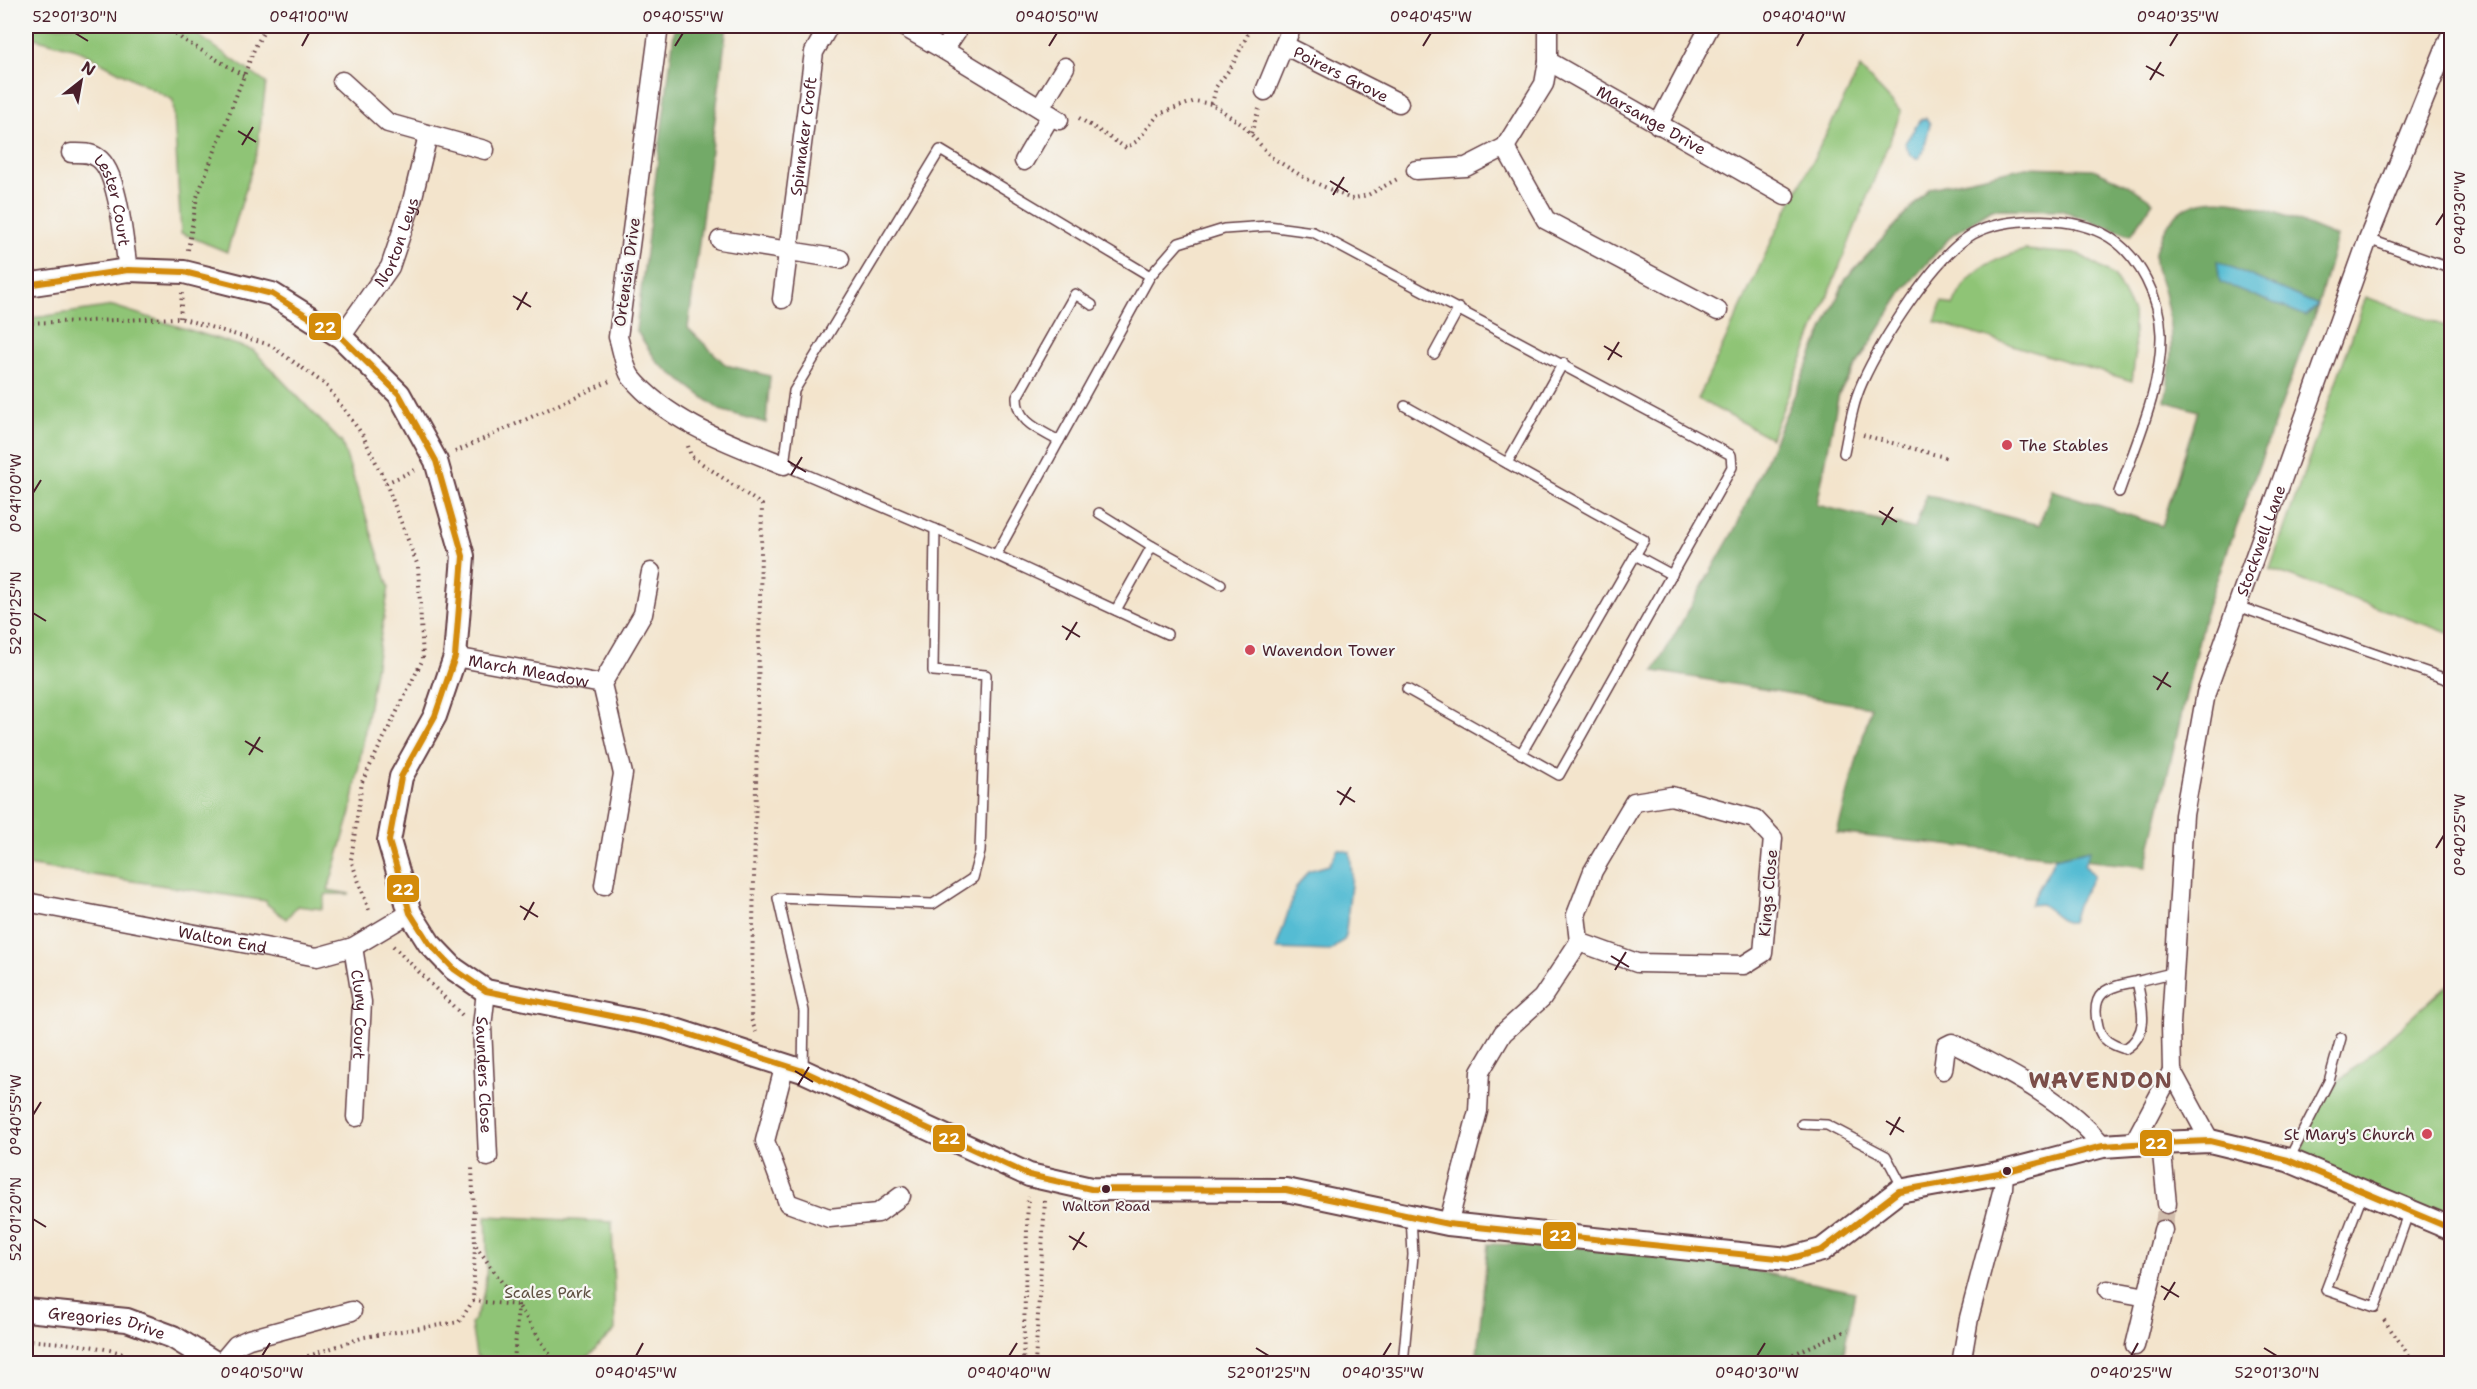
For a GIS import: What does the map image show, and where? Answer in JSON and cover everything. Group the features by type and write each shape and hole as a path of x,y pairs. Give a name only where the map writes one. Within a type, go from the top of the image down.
{"street":[{"name":"Ortensia Drive","path":"659,26 618,337 630,375 658,403 719,439 784,465"},
{"name":"Spinnaker Croft","path":"782,298 814,52 829,26"},
{"path":"902,26 1057,115"},
{"path":"944,50 960,26"},
{"name":"Poirers Grove","path":"1265,91 1292,26"},
{"path":"1416,170 1466,167 1505,147 1544,84 1548,61 1548,26"},
{"path":"1658,125 1710,26"},
{"name":"Stockwell Lane","path":"2210,1141 2172,1071 2171,1024 2184,814 2206,693 2368,239 2451,31"},
{"name":"Poirers Grove","path":"1284,45 1399,103"},
{"name":"Marsange Drive","path":"1548,61 1785,196"},
{"path":"1024,161 1057,115 1065,67"},
{"path":"342,81 388,123 485,150"},
{"name":"Norton Leys","path":"341,337 390,267 411,205 428,135"},
{"path":"1505,147 1545,220 1718,311"},
{"name":"Lester Court","path":"71,153 87,153 100,159 112,178 128,270"},
{"path":"720,240 840,259"},
{"path":"26,285 128,270 184,272 272,294 341,337 399,394 436,461 463,556 455,657 435,716 401,777 389,841 410,913 429,943 454,969 486,991 666,1027 785,1064 1037,1178 1091,1190 1286,1190 1448,1224 1788,1259 1822,1250 1904,1190 2004,1172 2103,1146 2210,1141 2288,1160 2451,1229"},
{"name":"March Meadow","path":"604,885 623,774 603,684 643,614 651,572"},
{"name":"March Meadow","path":"455,657 603,684"},
{"name":"Kings Close","path":"1671,796 1755,819 1773,838 1763,953 1744,965 1637,963 1579,942 1576,915 1593,871 1634,802 1671,796"},
{"name":"Walton End","path":"26,902 317,957 353,947 410,913"},
{"path":"1448,1224 1478,1111 1480,1072 1503,1033 1542,998 1579,942"},
{"name":"Cluny Court","path":"353,947 362,1002 356,1117"},
{"name":"Saunders Close","path":"480,1159 482,1027 486,991"},
{"path":"1943,1070 1946,1046 1952,1042 2043,1093 2085,1126 2103,1146"},
{"path":"785,1064 765,1141 788,1203 829,1218 878,1213 901,1196"},
{"name":"Stockwell Lane","path":"2133,1144 2172,1071"},
{"path":"2161,1143 2167,1204"},
{"path":"1961,1364 1969,1318 2003,1188 2004,1172"},
{"path":"2135,1346 2163,1230"},
{"path":"2108,1290 2147,1297"},
{"name":"Gregories Drive","path":"26,1310 127,1320 172,1337 218,1364"},
{"path":"218,1364 236,1345 249,1339 352,1311"}],"lane":[{"path":"1150,276 940,150 794,391 784,465 996,555 1167,634"},
{"path":"1844,453 1848,430 1862,383 1883,343 1928,277 1950,252 1972,235 1995,225 2020,221 2054,221 2089,229 2109,237 2129,253 2147,282 2161,332 2160,353 2149,402 2119,492"},
{"path":"996,555 1150,276 1179,243 1224,229 1268,226 1313,232 1563,363 1731,455 1732,467 1559,775 1407,689"},
{"path":"2368,239 2451,269"},
{"path":"1059,441 1022,418 1016,406 1017,397 1075,294 1092,305"},
{"path":"1434,354 1459,308"},
{"path":"1507,463 1563,363"},
{"path":"1405,406 1644,540 1521,754"},
{"path":"1099,513 1152,546 1221,584"},
{"path":"785,1064 804,1011 778,898 933,904 974,878 980,852 986,675 933,672 935,529"},
{"path":"1116,610 1152,546"},
{"path":"1635,555 1672,575"},
{"path":"2237,606 2451,681"},
{"path":"2137,981 2143,1029 2135,1043 2125,1049 2110,1045 2099,1030 2095,1012 2100,994 2110,987 2175,972"},
{"path":"2288,1160 2329,1080 2341,1038"},
{"path":"1802,1124 1827,1125 1886,1156 1904,1190"},
{"path":"2363,1192 2326,1290 2374,1307 2409,1211"},
{"path":"1403,1364 1413,1255 1412,1216"}],"path":[{"path":"167,26 182,39 246,77"},
{"path":"180,318 184,272 197,197 246,77 255,47 267,26"},
{"path":"1212,104 1216,87 1232,66 1252,26"},
{"path":"1251,134 1265,91"},
{"path":"1057,115 1126,148 1137,141 1159,114 1195,101 1212,104 1244,126 1271,157 1305,177 1351,199 1368,195 1416,170"},
{"path":"26,323 180,318 270,345 326,386 362,434 386,483 418,566 423,659 362,782 351,860 378,932 466,1018"},
{"path":"386,483 613,379"},
{"path":"676,414 692,456 762,505 750,1019 785,1064"},
{"path":"1848,430 1948,458"},
{"path":"285,1364 364,1337 459,1322 473,1301 480,1159"},
{"path":"1023,1364 1037,1178"},
{"path":"1035,1364 1037,1178"},
{"path":"475,1244 556,1364"},
{"path":"473,1301 518,1305"},
{"path":"514,1364 518,1305"},
{"path":"2374,1307 2415,1364"},
{"path":"1771,1364 1848,1330"},
{"path":"26,1340 88,1346 137,1358 148,1364"}],"green space":[{"path":"26,26 185,26 266,83 257,151 227,252 181,233 173,100 76,49 26,36"},
{"path":"675,26 727,26 688,328 726,365 770,376 766,423 720,410 658,363 636,330"},
{"path":"1860,68 1901,112 1771,438 1698,399 1774,236"},
{"path":"2026,167 2093,169 2127,184 2153,202 2131,235 2060,210 1992,209 1953,234 1905,288 1839,393 1817,505 1915,529 1926,495 2039,525 2052,490 2162,526 2198,411 2165,401 2171,337 2168,311 2157,271 2155,253 2166,228 2181,211 2200,202 2222,200 2271,211 2337,237 2318,305 2206,609 2146,867 1837,833 1871,707 1654,671 1737,525 1846,278 1930,188"},
{"path":"2025,250 2079,254 2115,277 2133,313 2135,357 2132,381 1935,322 1942,302 1953,306 1966,283 1981,268"},
{"path":"2366,297 2451,328 2451,634 2270,569"},
{"path":"113,306 253,350 342,443 389,587 351,812 328,890 350,894 326,894 322,909 297,906 286,919 266,901 26,865 26,319"},
{"name":"St Mary's Church","path":"2451,982 2451,1224 2298,1162 2316,1102"},
{"name":"Scales Park","path":"486,1216 612,1222 615,1330 581,1363 485,1363 476,1355 471,1324 482,1300 485,1286"},
{"path":"1488,1244 1651,1249 1855,1292 1842,1363 1476,1364"}],"water":[{"path":"1926,118 1930,124 1924,149 1918,159 1910,155 1905,143 1920,120"},
{"path":"2217,261 2318,305 2306,316 2220,282"},
{"path":"1338,849 1350,852 1352,875 1345,939 1330,951 1276,949 1296,888 1308,871 1329,865"},
{"path":"2090,850 2084,865 2094,875 2077,905 2072,922 2065,922 2041,904 2030,905 2055,858"}],"tunnel":[{"path":"2163,1230 2167,1204"}],"transit line":[{"name":"22","path":"26,285 128,270 184,272 272,294 341,337 399,394 436,461 463,556 455,657 435,716 401,777 389,841 410,913 429,943 454,969 486,991 666,1027 803,1071 1029,1175 1091,1189 1286,1190 1448,1224 1788,1259 1822,1250 1899,1191 2004,1172 2103,1146 2210,1141 2288,1160 2452,1229"}],"place":[{"name":"The Stables","path":"2007,445"},
{"name":"Wavendon Tower","path":"1250,650"},
{"name":"St Mary's Church","path":"2427,1134"},
{"name":"Walton Road","path":"1106,1189"}],"district":[{"name":"WAVENDON","path":"2101,1080"}]}
